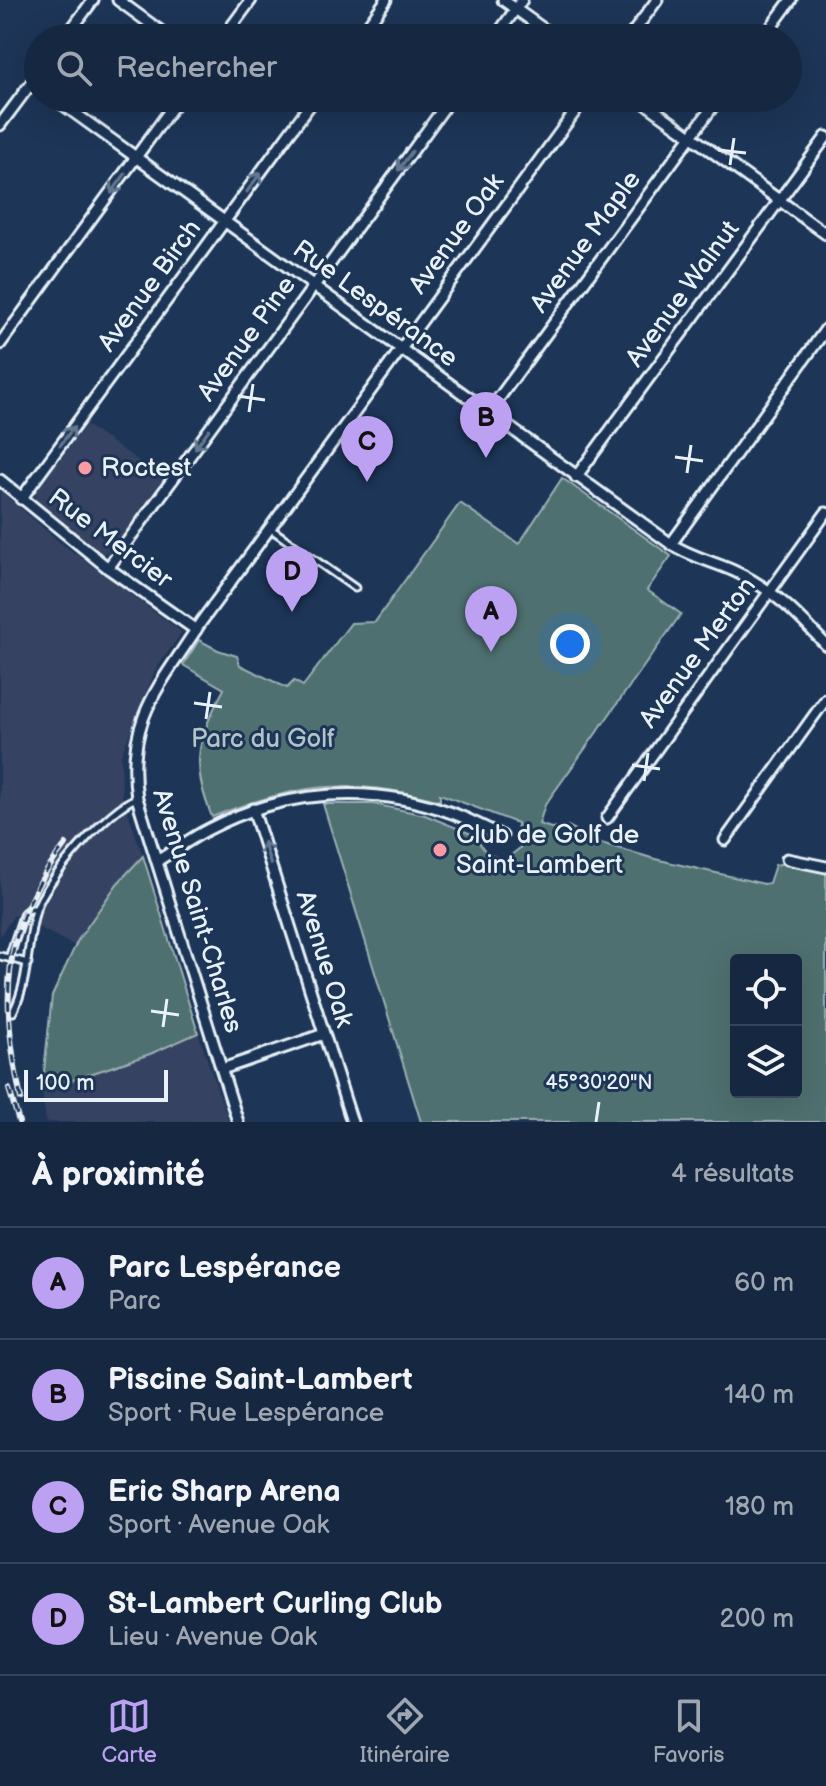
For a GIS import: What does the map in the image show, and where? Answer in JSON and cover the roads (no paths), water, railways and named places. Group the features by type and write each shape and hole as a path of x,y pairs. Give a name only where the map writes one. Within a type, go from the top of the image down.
{"street":[{"path":"75,24 93,0"},
{"path":"118,0 151,24"},
{"path":"233,24 251,0"},
{"path":"369,24 386,0"},
{"path":"503,0 537,24"},
{"path":"505,24 522,0"},
{"path":"639,24 657,0"},
{"path":"773,24 791,0"},
{"path":"0,125 24,96"},
{"name":"Rue Lespérance","path":"73,112 671,544 690,556 733,571 770,590 826,645"},
{"path":"0,344 169,112"},
{"name":"Avenue Birch","path":"21,499 305,112"},
{"name":"Avenue Pine","path":"108,568 441,112"},
{"name":"Avenue Oak","path":"196,630 575,112"},
{"path":"657,112 826,234"},
{"name":"Avenue Maple","path":"488,413 709,112"},
{"name":"Avenue Walnut","path":"576,477 826,137"},
{"path":"671,544 826,329"},
{"name":"Rue Mercier","path":"0,480 108,568 196,630"},
{"name":"Avenue Merton","path":"607,818 826,513"},
{"name":"Avenue Saint-Charles","path":"196,630 152,696 141,719 135,740 134,766 137,798 238,1122"},
{"path":"725,840 826,699"},
{"path":"157,861 207,829 253,809 301,798 350,794 404,800 437,808 502,836"},
{"name":"Avenue Oak","path":"253,809 352,1122"},
{"path":"787,859 826,867"},
{"path":"222,1069 324,1034"}],"lane":[{"path":"269,528 355,588"},
{"path":"13,1012 22,991 36,909 49,884 119,807 137,798"},
{"path":"9,958 24,913 36,909"},
{"path":"0,956 28,963"}],"railway":[{"path":"21,1099 10,1028 11,965 17,935 28,905 66,844"},
{"path":"9,1089 19,1122"}],"place":[{"name":"Piscine Saint-Lambert","path":"486,458"},
{"name":"Roctest","path":"85,468"},
{"name":"Eric Sharp Arena","path":"367,482"},
{"name":"St-Lambert Curling Club","path":"292,612"},
{"name":"Parc Lespérance","path":"491,652"},
{"name":"Club de Golf de Saint-Lambert","path":"440,850"}],"park label":[{"name":"Parc du Golf","path":"263,739"}]}
